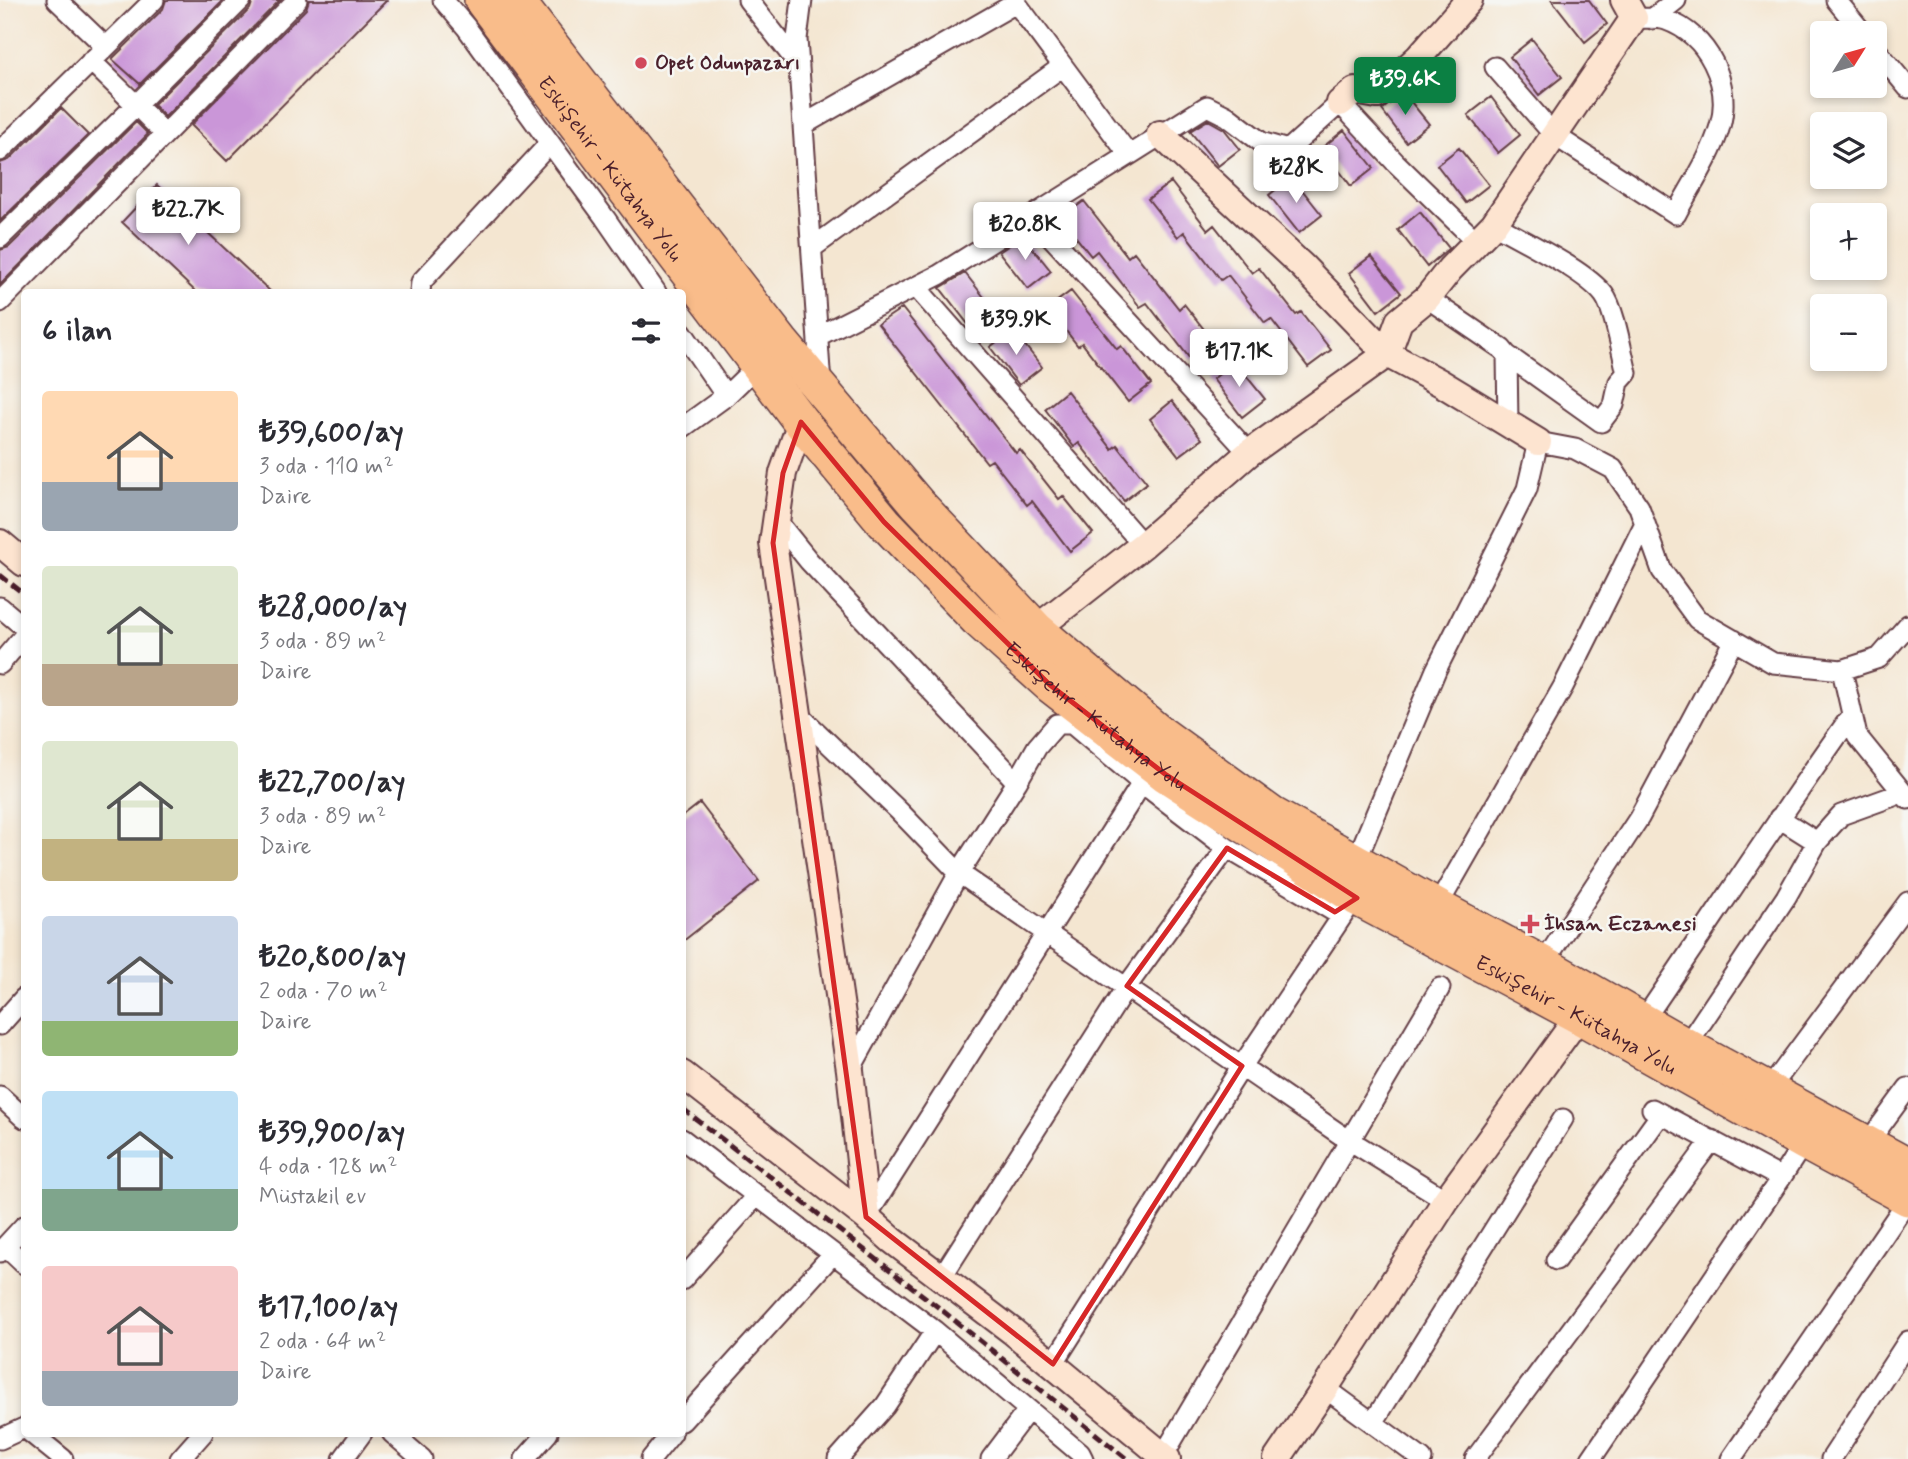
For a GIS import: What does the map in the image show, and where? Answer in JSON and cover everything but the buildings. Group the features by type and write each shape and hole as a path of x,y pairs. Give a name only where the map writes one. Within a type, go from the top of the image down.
{"highway":[{"name":"Eskişehir - Kütahya Yolu","path":"482,0 760,364 801,422 884,522 977,619 1050,685 1165,774 1307,868 1352,904 1583,1003 1643,1021 1908,1166"},
{"name":"Eskişehir - Kütahya Yolu","path":"516,0 781,342 917,503 1035,629 1157,732 1261,806 1543,964 1583,1003 1804,1142 1908,1199"}],"street":[{"path":"57,0 136,105 164,133"},
{"path":"0,151 154,0"},
{"path":"0,238 241,0"},
{"path":"0,302 297,0"},
{"path":"443,0 466,27 606,218 654,289"},
{"path":"748,0 799,65"},
{"path":"802,0 797,39 821,390"},
{"path":"818,336 939,275 1207,106 1227,116 1261,142 1288,150 1355,91 1377,95 1418,58 1469,0"},
{"path":"1035,629 1143,545 1249,453 1387,354 1399,321 1427,298 1485,233 1637,13 1676,0"},
{"path":"1836,0 1853,21"},
{"path":"803,125 1015,1 1129,155"},
{"path":"1495,67 1554,135 1676,214 1720,126 1723,96 1716,66 1693,34 1665,20 1637,13"},
{"path":"1887,63 1908,88"},
{"path":"812,248 1063,66"},
{"path":"1340,103 1396,163 1485,233 1578,271 1604,294 1610,307 1627,373 1619,382 1614,405 1601,422 1427,298"},
{"path":"1160,134 1302,265 1387,354 1538,442 1575,449 1613,469 1639,507 1662,571 1697,619 1773,663 1842,670 1879,658 1908,625"},
{"path":"420,289 421,282 550,143"},
{"path":"1033,217 1249,453"},
{"path":"916,286 1143,545"},
{"path":"686,338 726,396"},
{"path":"1507,355 1508,424"},
{"path":"686,425 726,396 760,364"},
{"path":"801,422 783,473 773,543 850,1070 866,1217"},
{"path":"1356,861 1436,670 1527,489 1538,442"},
{"path":"776,520 809,561 1017,782"},
{"path":"1437,907 1563,687 1645,523"},
{"path":"0,543 21,560"},
{"path":"0,607 21,624"},
{"path":"0,664 21,640"},
{"path":"1543,964 1639,818 1734,640"},
{"path":"1686,1046 1786,897 1817,842 1841,816 1905,796 1857,736 1842,670"},
{"path":"798,714 900,811 959,873 1349,1140 1446,1200"},
{"path":"1643,1021 1779,818 1852,715"},
{"path":"850,1070 959,873 1037,747 1057,724 1072,724 1142,783 1227,848 1335,912 1352,904"},
{"path":"866,1217 1142,783"},
{"path":"1779,818 1817,842"},
{"path":"941,1278 1127,986 1227,848"},
{"path":"1769,1091 1908,902"},
{"path":"1053,1364 1242,1066 1352,904"},
{"path":"686,1077 1053,1364 1165,1457 1440,988"},
{"path":"0,1025 21,1001"},
{"path":"1277,1459 1446,1200 1583,1003"},
{"path":"1867,1144 1908,1088"},
{"path":"0,1096 21,1115"},
{"path":"1556,1260 1656,1112 1781,1178"},
{"path":"1373,1423 1563,1119"},
{"path":"1475,1459 1712,1140"},
{"path":"686,1142 934,1331 1080,1453 1083,1459"},
{"path":"1591,1459 1804,1142"},
{"path":"686,1275 757,1195"},
{"path":"1731,1459 1908,1199"},
{"path":"21,1229 3,1249 21,1262"},
{"path":"686,1417 832,1255"},
{"path":"838,1459 885,1406 934,1331"},
{"path":"1831,1459 1908,1341"},
{"path":"1325,1388 1422,1459"},
{"path":"991,1459 1028,1410"},
{"path":"0,1439 21,1429"},
{"path":"36,1437 63,1459"},
{"path":"180,1459 199,1437"},
{"path":"342,1459 359,1437"},
{"path":"397,1437 422,1459"},
{"path":"525,1459 544,1437"},
{"path":"651,1459 669,1437"}],"highlighted area":[{"path":"801,422 884,522 1050,685 1165,774 1357,898 1335,912 1227,848 1127,986 1242,1066 1053,1364 866,1217 773,543 783,473"}],"railway":[{"path":"0,575 21,592"},
{"path":"686,1111 943,1311 1127,1459"}],"place":[{"name":"Opet Odunpazarı","path":"641,63"},
{"name":"İhsan Eczanesi","path":"1530,924"}]}
